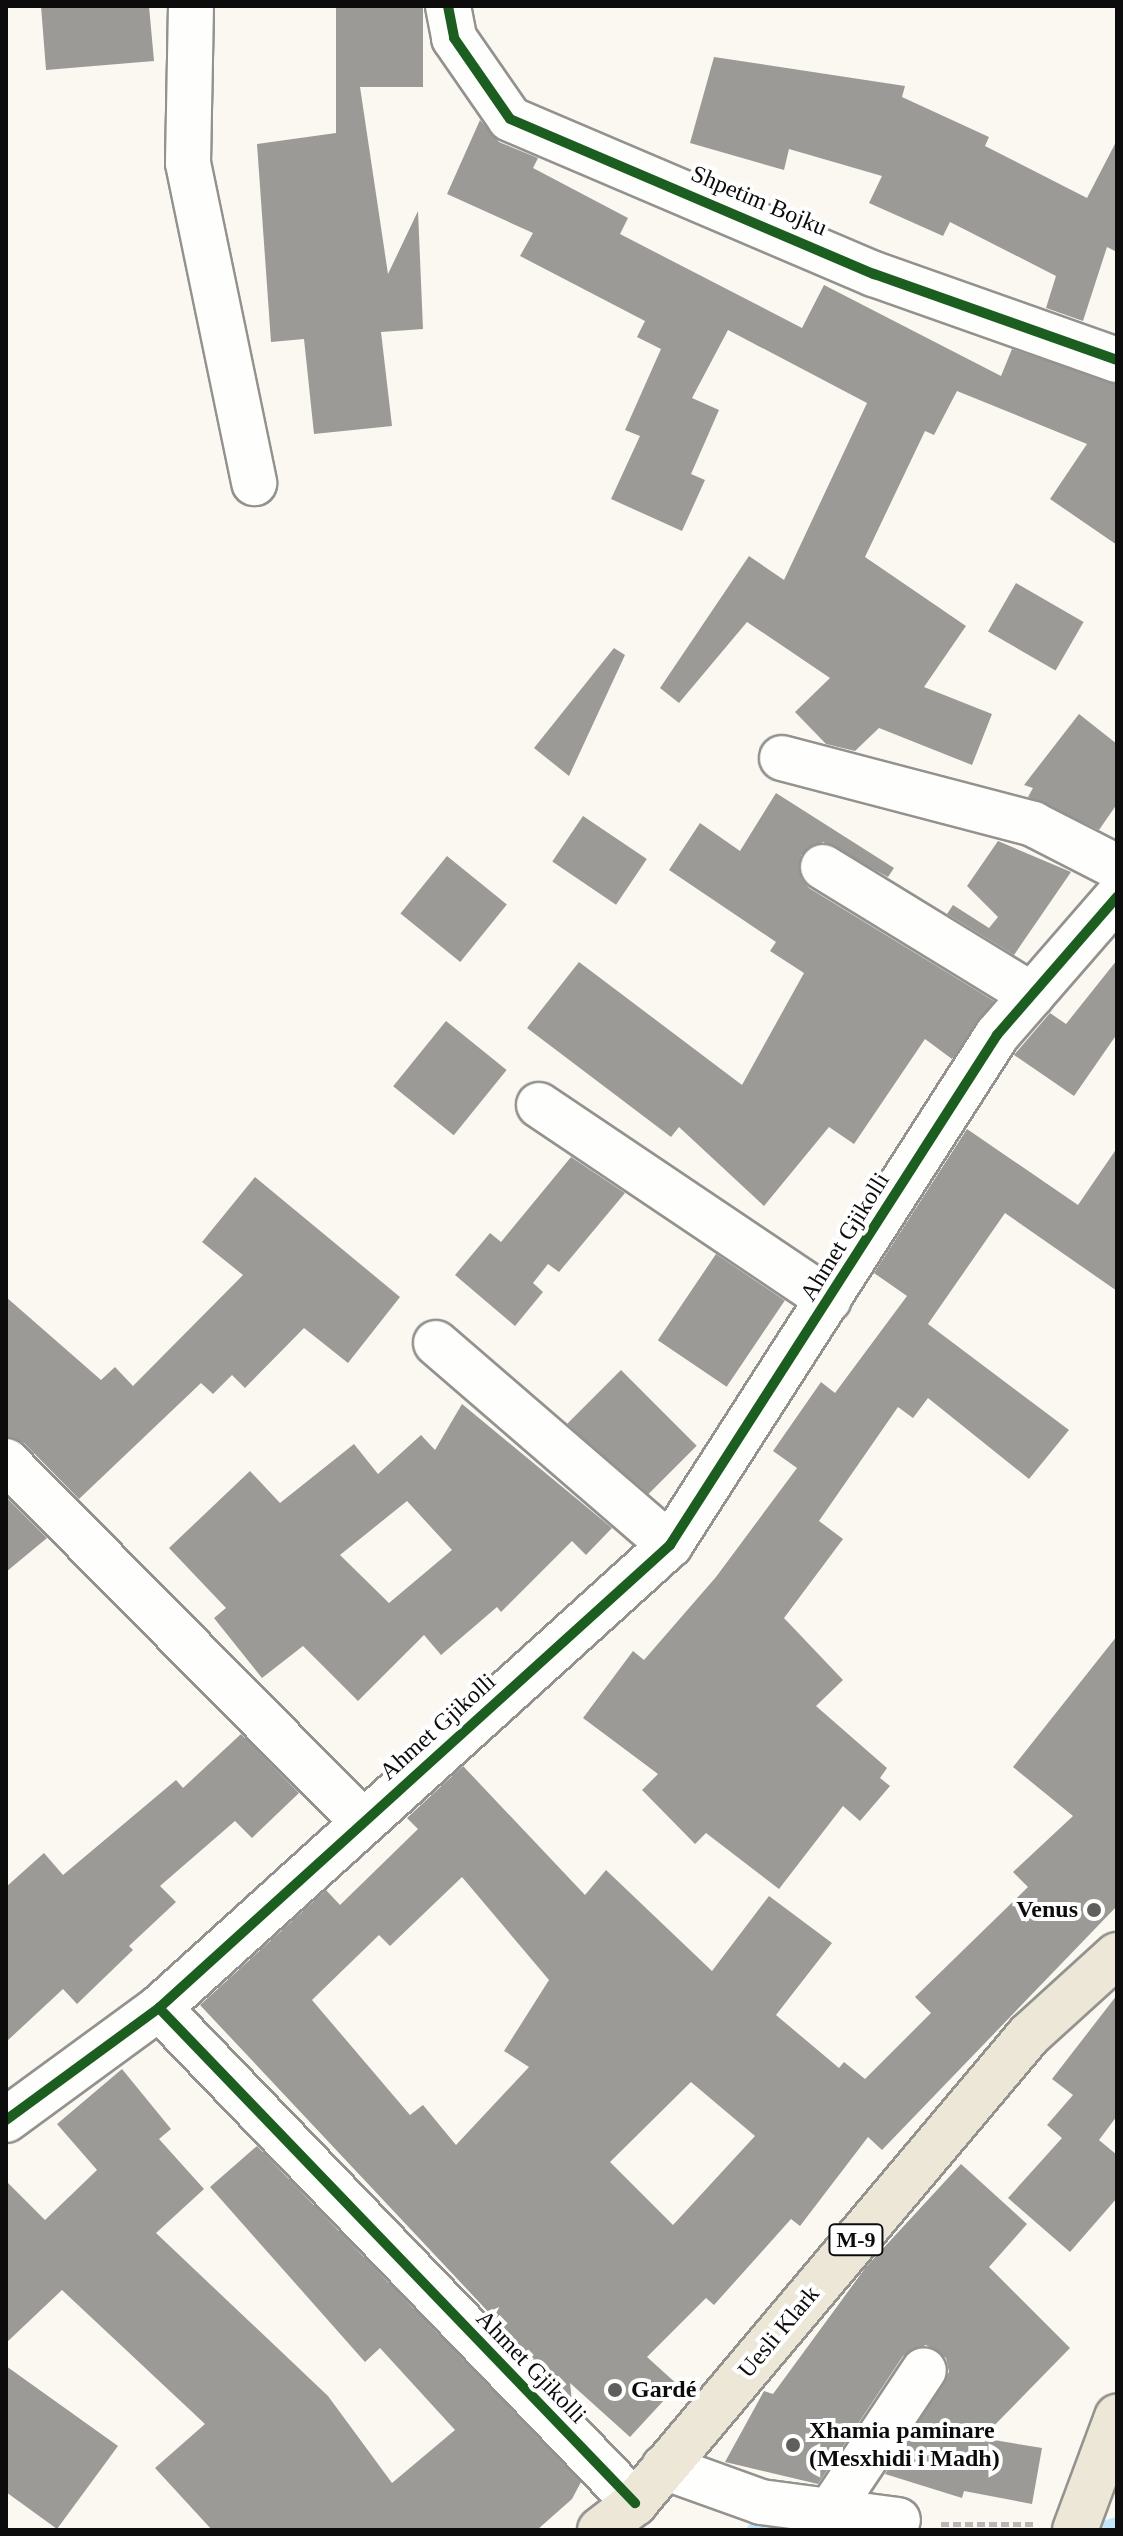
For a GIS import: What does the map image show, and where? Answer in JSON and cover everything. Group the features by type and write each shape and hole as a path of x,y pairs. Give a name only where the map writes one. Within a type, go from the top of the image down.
{"main road":[{"name":"Uesli Klark","path":"600,2530 635,2503 1029,2035 1117,1955"},
{"path":"1077,2524 1117,2417"}],"street":[{"path":"191,6 188,163 254,483"},
{"name":"Shpetim Bojku","path":"448,6 454,38 510,119 874,274 1117,360"},
{"path":"782,758 1033,824 1117,867"},
{"path":"823,867 1032,995"},
{"name":"Ahmet Gjikolli","path":"635,2503 159,2008 670,1545 997,1035 1117,897"},
{"name":"Ahmet Gjikolli","path":"539,1105 829,1300"},
{"path":"436,1343 670,1545"},
{"path":"6,1461 363,1822"},
{"path":"6,2120 159,2008"},
{"path":"830,2511 924,2370"},
{"path":"664,2467 761,2502 898,2520"}],"path":[{"path":"898,2520 997,2529 1077,2524"}],"building":[{"path":"41,6 149,6 154,61 46,70"},
{"path":"336,7 423,8 423,87 360,87 388,274 418,211 423,329 381,332 392,426 314,434 304,339 271,342 257,144 336,133"},
{"path":"714,57 905,86 902,97 989,137 985,146 1087,198 1117,140 1117,252 1107,247 1083,321 1046,308 1056,276 950,222 943,236 869,203 882,176 789,149 784,170 690,143"},
{"path":"480,120 499,142 538,158 533,168 628,218 620,234 802,328 824,285 1001,376 1012,349 1117,384 1117,545 1050,499 1087,444 957,391 934,435 925,431 865,557 966,626 924,687 992,714 972,765 879,728 855,751 826,744 795,712 830,678 747,622 679,703 660,688 749,556 784,580 867,403 728,330 692,398 719,410 691,474 705,480 682,531 611,499 640,436 625,430 661,349 637,337 645,321 520,256 533,233 447,194"},
{"path":"1016,583 1084,622 1056,670 988,631"},
{"path":"614,648 625,655 569,776 534,748"},
{"path":"1079,714 1117,744 1117,804 1099,830 1028,797 1033,788 1024,785"},
{"path":"776,793 894,868 888,877 823,842 801,855 801,878 809,888 994,1001 952,1059 925,1039 854,1144 829,1127 764,1206 679,1127 671,1137 527,1028 579,962 742,1085 804,973 770,951 776,942 669,870 700,823 740,851"},
{"path":"583,816 647,859 616,905 552,862"},
{"path":"998,841 1071,872 1014,955 947,914 953,905 989,928 998,917 967,886"},
{"path":"447,856 507,904 460,962 400,914"},
{"path":"1117,960 1117,1034 1074,1096 1014,1055 1050,1013 1066,1024"},
{"path":"446,1021 507,1070 454,1135 393,1086"},
{"path":"967,1129 1078,1205 1117,1148 1117,1291 1005,1213 928,1324 1069,1430 1029,1479 928,1398 913,1418 898,1407 819,1521 843,1539 784,1618 843,1680 816,1706 887,1768 880,1778 890,1786 860,1821 843,1806 779,1889 706,1833 695,1844 642,1790 658,1774 583,1718 633,1651 644,1660 716,1577 797,1468 773,1451 821,1382 835,1393 907,1296 874,1273"},
{"path":"571,1157 625,1193 559,1272 548,1264 533,1283 543,1292 515,1326 455,1275 490,1233 501,1242"},
{"path":"255,1177 400,1297 348,1363 304,1328 245,1388 232,1375 213,1394 201,1383 79,1499 24,1443 6,1437 6,1297 101,1380 115,1367 133,1386 243,1275 202,1242"},
{"path":"716,1254 785,1300 727,1387 658,1340"},
{"path":"621,1370 697,1446 643,1499 567,1424"},
{"path":"462,1404 612,1528 586,1555 572,1541 501,1612 497,1607 441,1655 424,1635 358,1701 303,1646 262,1678 214,1618 226,1608 169,1548 250,1471 280,1503 354,1444 378,1474 421,1435 435,1450","holes":["407,1501 452,1550 389,1603 340,1555"]},
{"path":"6,1497 47,1538 6,1572"},
{"path":"1117,1636 1117,1906 882,2150 868,2137 800,2226 791,2219 714,2305 706,2298 647,2357 678,2385 630,2437 570,2383 572,2401 200,2005 326,1890 340,1905 418,1829 407,1818 463,1766 585,1895 606,1870 712,1971 769,1896 832,1943 776,2015 839,2068 844,2062 865,2079 931,2013 915,1997 1028,1887 1013,1872 1073,1816 1013,1767","holes":["462,1877 549,1980 504,2051 529,2067 456,2145 423,2105 410,2115 312,2000 379,1935 390,1946","691,2082 755,2136 673,2225 610,2162"]},
{"path":"241,1734 299,1793 252,1838 235,1821 160,1886 176,1902 129,1946 133,1950 77,2004 63,1989 6,2042 6,1887 44,1853 63,1875 176,1780 183,1788"},
{"path":"1117,1995 1117,2116 1099,2140 1117,2155 1117,2198 1070,2252 1008,2198 1062,2138 1047,2125 1073,2095 1052,2079"},
{"path":"122,2069 171,2129 159,2139 204,2189 156,2233 328,2396 392,2483 455,2430 380,2348 365,2362 210,2187 257,2146 581,2482 572,2499 537,2530 212,2530 155,2468 205,2424 62,2290 6,2343 6,2181 45,2220 97,2170 57,2124"},
{"path":"961,2164 1027,2224 989,2267 1070,2348 982,2438 1042,2448 1032,2504 964,2491 962,2498 885,2474 949,2372 946,2358 926,2345 903,2356 818,2484 725,2462 764,2391 773,2394 866,2267"},
{"path":"6,2366 118,2446 57,2529 6,2492"}],"waterway":[{"path":"1098,2530 1117,2524"},
{"path":"754,2530 767,2530"}],"cycle path":[{"path":"448,6 454,38 510,119 874,274 1117,360"},
{"path":"6,2120 159,2008 670,1545 997,1035 1117,897"},
{"path":"159,2008 635,2503"}],"place":[{"name":"Venus","path":"1094,1910"},
{"name":"Gardé","path":"615,2390"},
{"name":"Xhamia paminare (Mesxhidi i Madh)","path":"793,2445"}]}
